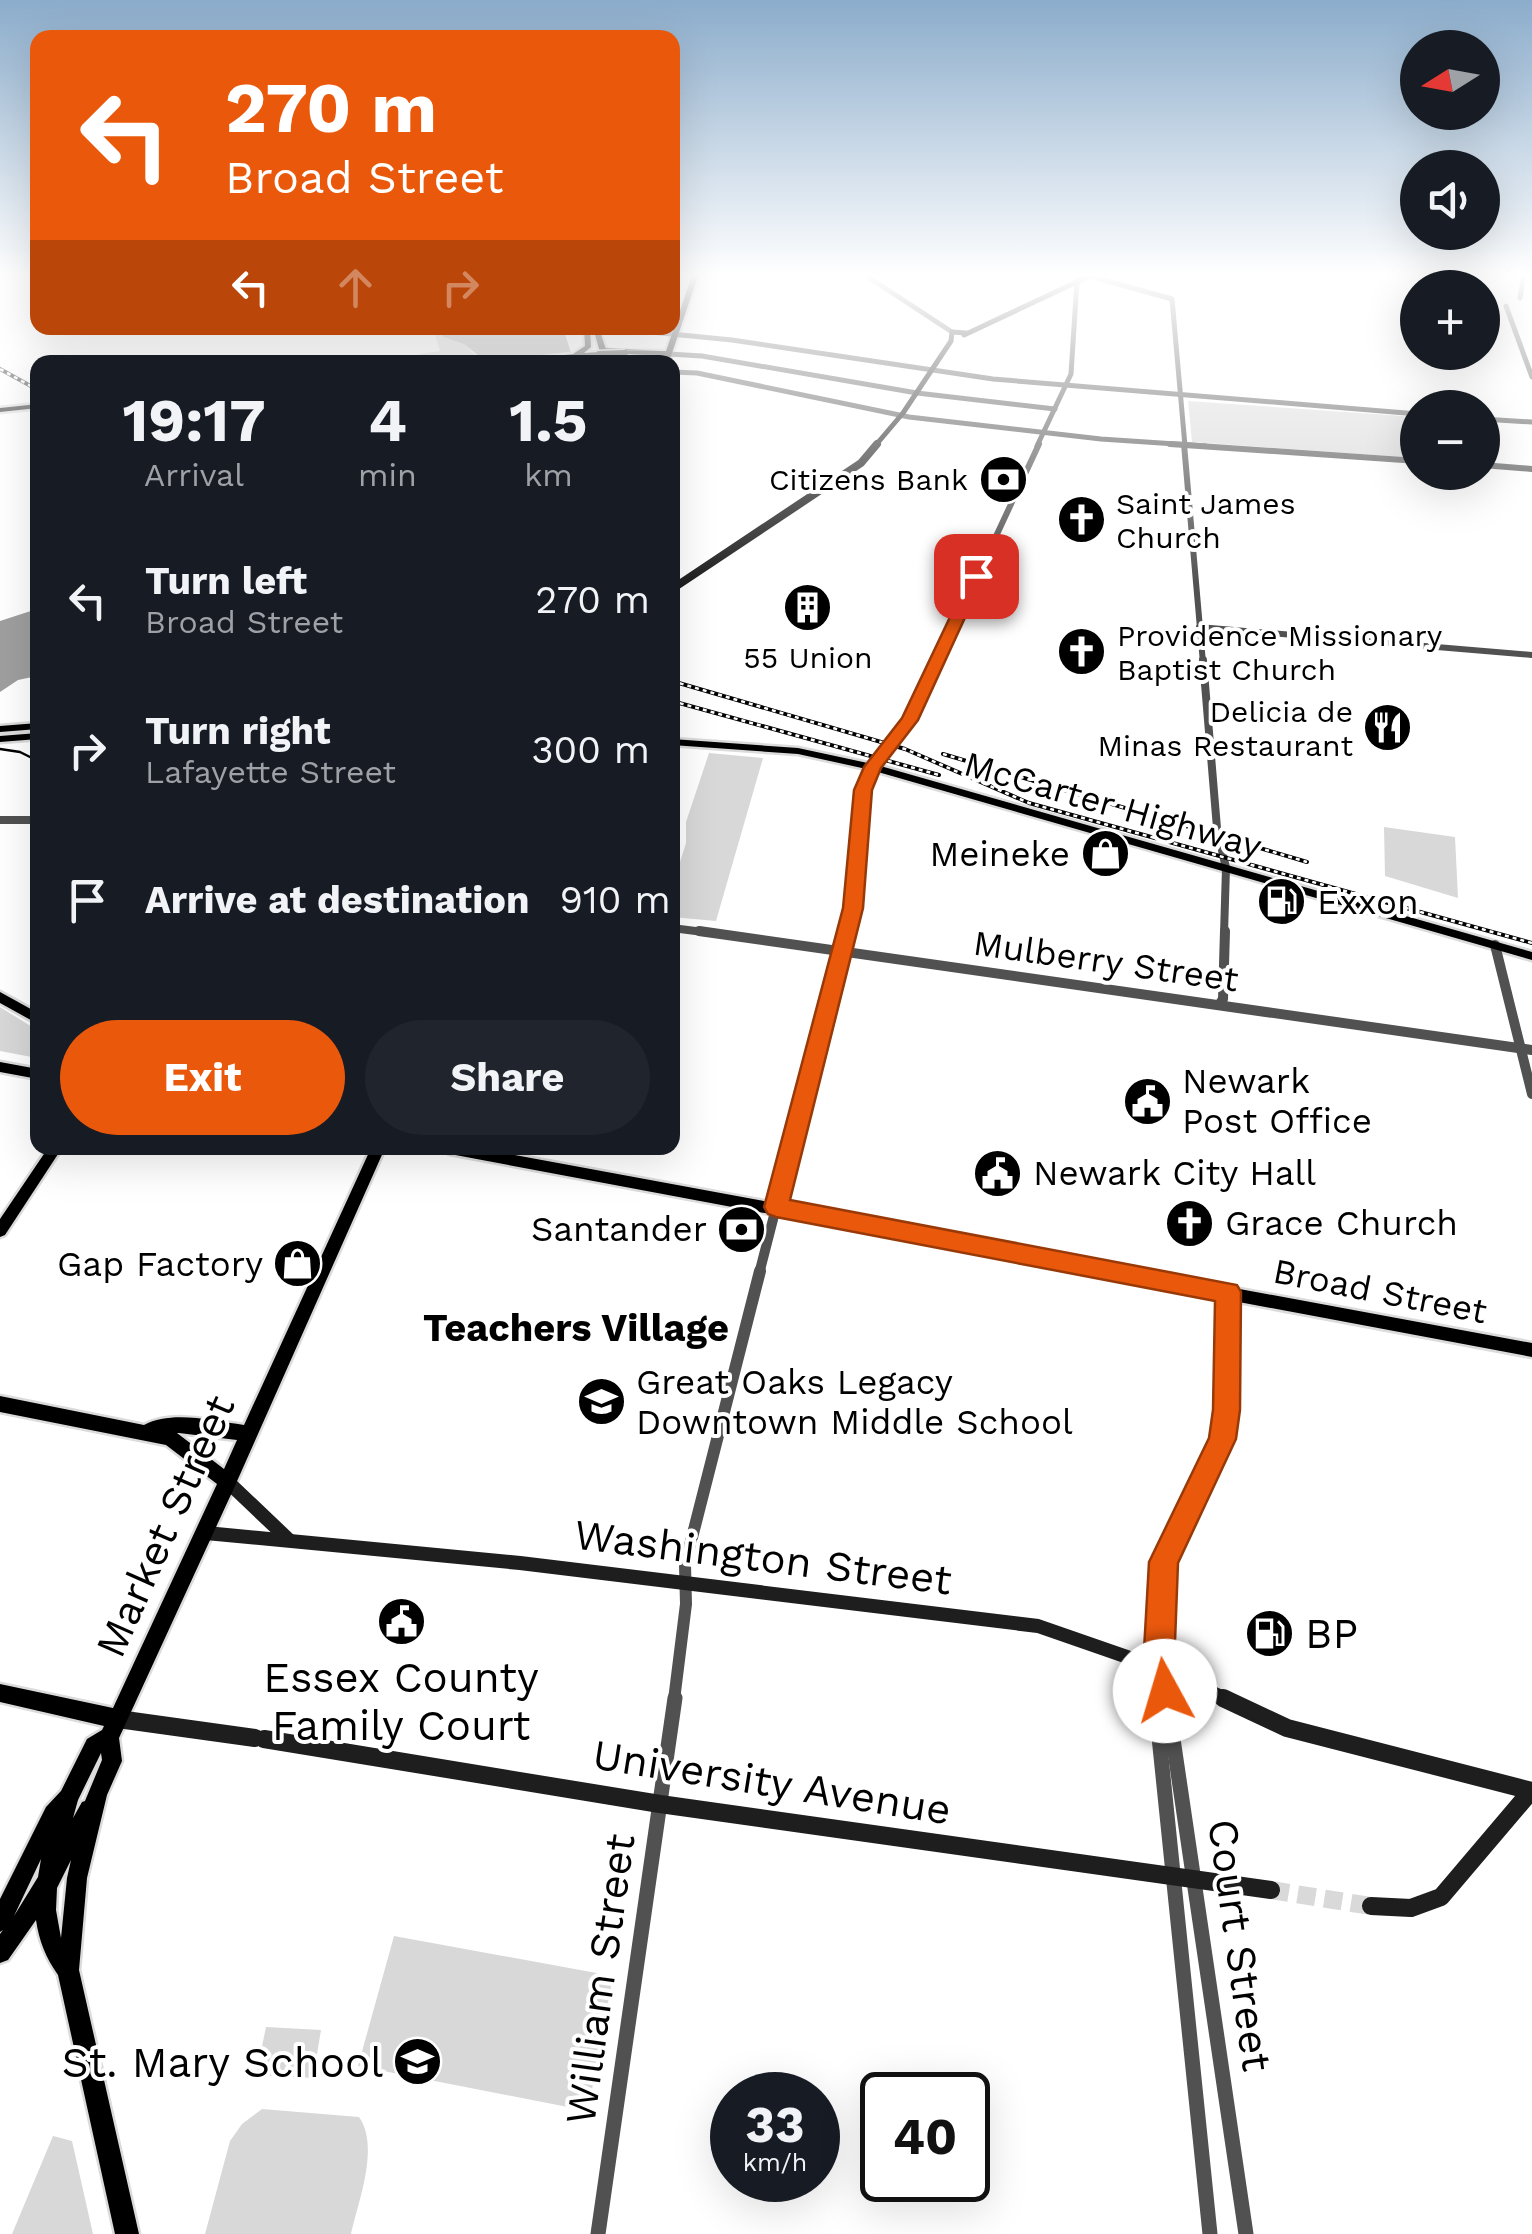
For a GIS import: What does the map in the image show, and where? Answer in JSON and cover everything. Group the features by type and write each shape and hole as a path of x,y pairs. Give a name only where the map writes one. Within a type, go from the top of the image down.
{"main road":[{"path":"680,585 861,463 927,377"},
{"path":"0,728 30,726"},
{"path":"0,739 30,737"},
{"name":"McCarter Highway","path":"680,743 782,750 873,767 1532,956"},
{"path":"0,996 30,1014"},
{"path":"0,1067 30,1073"},
{"path":"0,1230 50,1155"},
{"name":"Market Street","path":"0,1921 53,1814 68,1798 94,1746 114,1728 375,1155"},
{"name":"Broad Street","path":"489,1155 1532,1350"},
{"path":"0,1404 142,1430 179,1443 228,1482 289,1540"},
{"path":"142,1430 178,1425 248,1434"},
{"name":"Washington Street","path":"206,1532 267,1542 289,1540 685,1583 1038,1626 1159,1668 1287,1728 1531,1791"},
{"name":"University Avenue","path":"0,1693 114,1728 259,1738 660,1804 1271,1890"},
{"path":"0,1952 48,1880 97,1793 112,1761 114,1728"},
{"path":"1372,1906 1410,1908 1441,1897 1531,1791"},
{"path":"97,1793 77,1878 68,1970 126,2234"},
{"path":"68,1798 48,1880 46,1916 55,1957 68,1970"}],"street":[{"path":"718,377 902,415 1184,445 1400,460"},
{"path":"819,377 1055,409"},
{"path":"978,377 1400,413"},
{"path":"873,767 910,720 1069,377"},
{"path":"1178,377 1217,831 1226,868 1223,999 1219,1005"},
{"path":"1500,419 1532,422"},
{"path":"1500,466 1532,469"},
{"path":"1199,626 1532,656"},
{"name":"William Street","path":"598,2234 660,1804 686,1604 687,1558 842,949 857,881 863,790 873,767"},
{"path":"0,820 30,820"},
{"name":"Mulberry Street","path":"680,929 1526,1049"},
{"path":"1495,945 1526,1049 1532,1094"},
{"name":"Court Street","path":"1210,2234 1154,1706 1164,1562 1222,1439 1227,1410 1228,1292"},
{"name":"Court Street","path":"1159,1668 1170,1708 1246,2234"}],"shaded area":[{"path":"1188,401 1400,416 1400,457 1192,442"},
{"path":"30,611 30,677 0,692 0,621"},
{"path":"709,753 763,758 716,921 680,918 680,862 686,843 686,822"},
{"path":"1384,827 1455,837 1458,898 1385,876"},
{"path":"0,1007 30,1026 30,1057 0,1051"},
{"path":"394,1936 613,1976 588,2111 358,2066"},
{"path":"266,2027 321,2030 313,2078 256,2075"},
{"path":"262,2109 359,2117 368,2143 368,2159 351,2234 205,2234 230,2141 242,2124"},
{"path":"53,2136 72,2141 93,2234 12,2234"}],"tunnel":[{"path":"1271,1890 1371,1906"}],"tram line":[{"path":"0,749 30,757"}],"railway":[{"path":"15,377 30,386"},
{"path":"680,683 905,749 1029,803 1532,943"},
{"path":"680,703 939,775"},
{"path":"943,754 1307,862"}],"place":[{"name":"Citizens Bank","path":"1003,479"},
{"name":"Saint James Church","path":"1081,520"},
{"name":"55 Union","path":"808,608"},
{"name":"Providence Missionary Baptist Church","path":"1082,652"},
{"name":"Delicia de Minas Restaurant","path":"1388,728"},
{"name":"Meineke","path":"1105,854"},
{"name":"Exxon","path":"1282,902"},
{"name":"Newark Post Office","path":"1147,1101"},
{"name":"Newark City Hall","path":"998,1173"},
{"name":"Grace Church","path":"1190,1223"},
{"name":"Santander","path":"742,1229"},
{"name":"Gap Factory","path":"298,1264"},
{"name":"Great Oaks Legacy Downtown Middle School","path":"601,1402"},
{"name":"Essex County Family Court","path":"401,1621"},
{"name":"BP","path":"1270,1633"},
{"name":"St. Mary School","path":"418,2062"}],"district":[{"name":"Teachers Village","path":"576,1328"}],"route":[{"path":"976,576 910,720 873,767 863,790 853,908 776,1207 1228,1292 1227,1410 1222,1439 1164,1562 1159,1668 1165,1691"}]}
